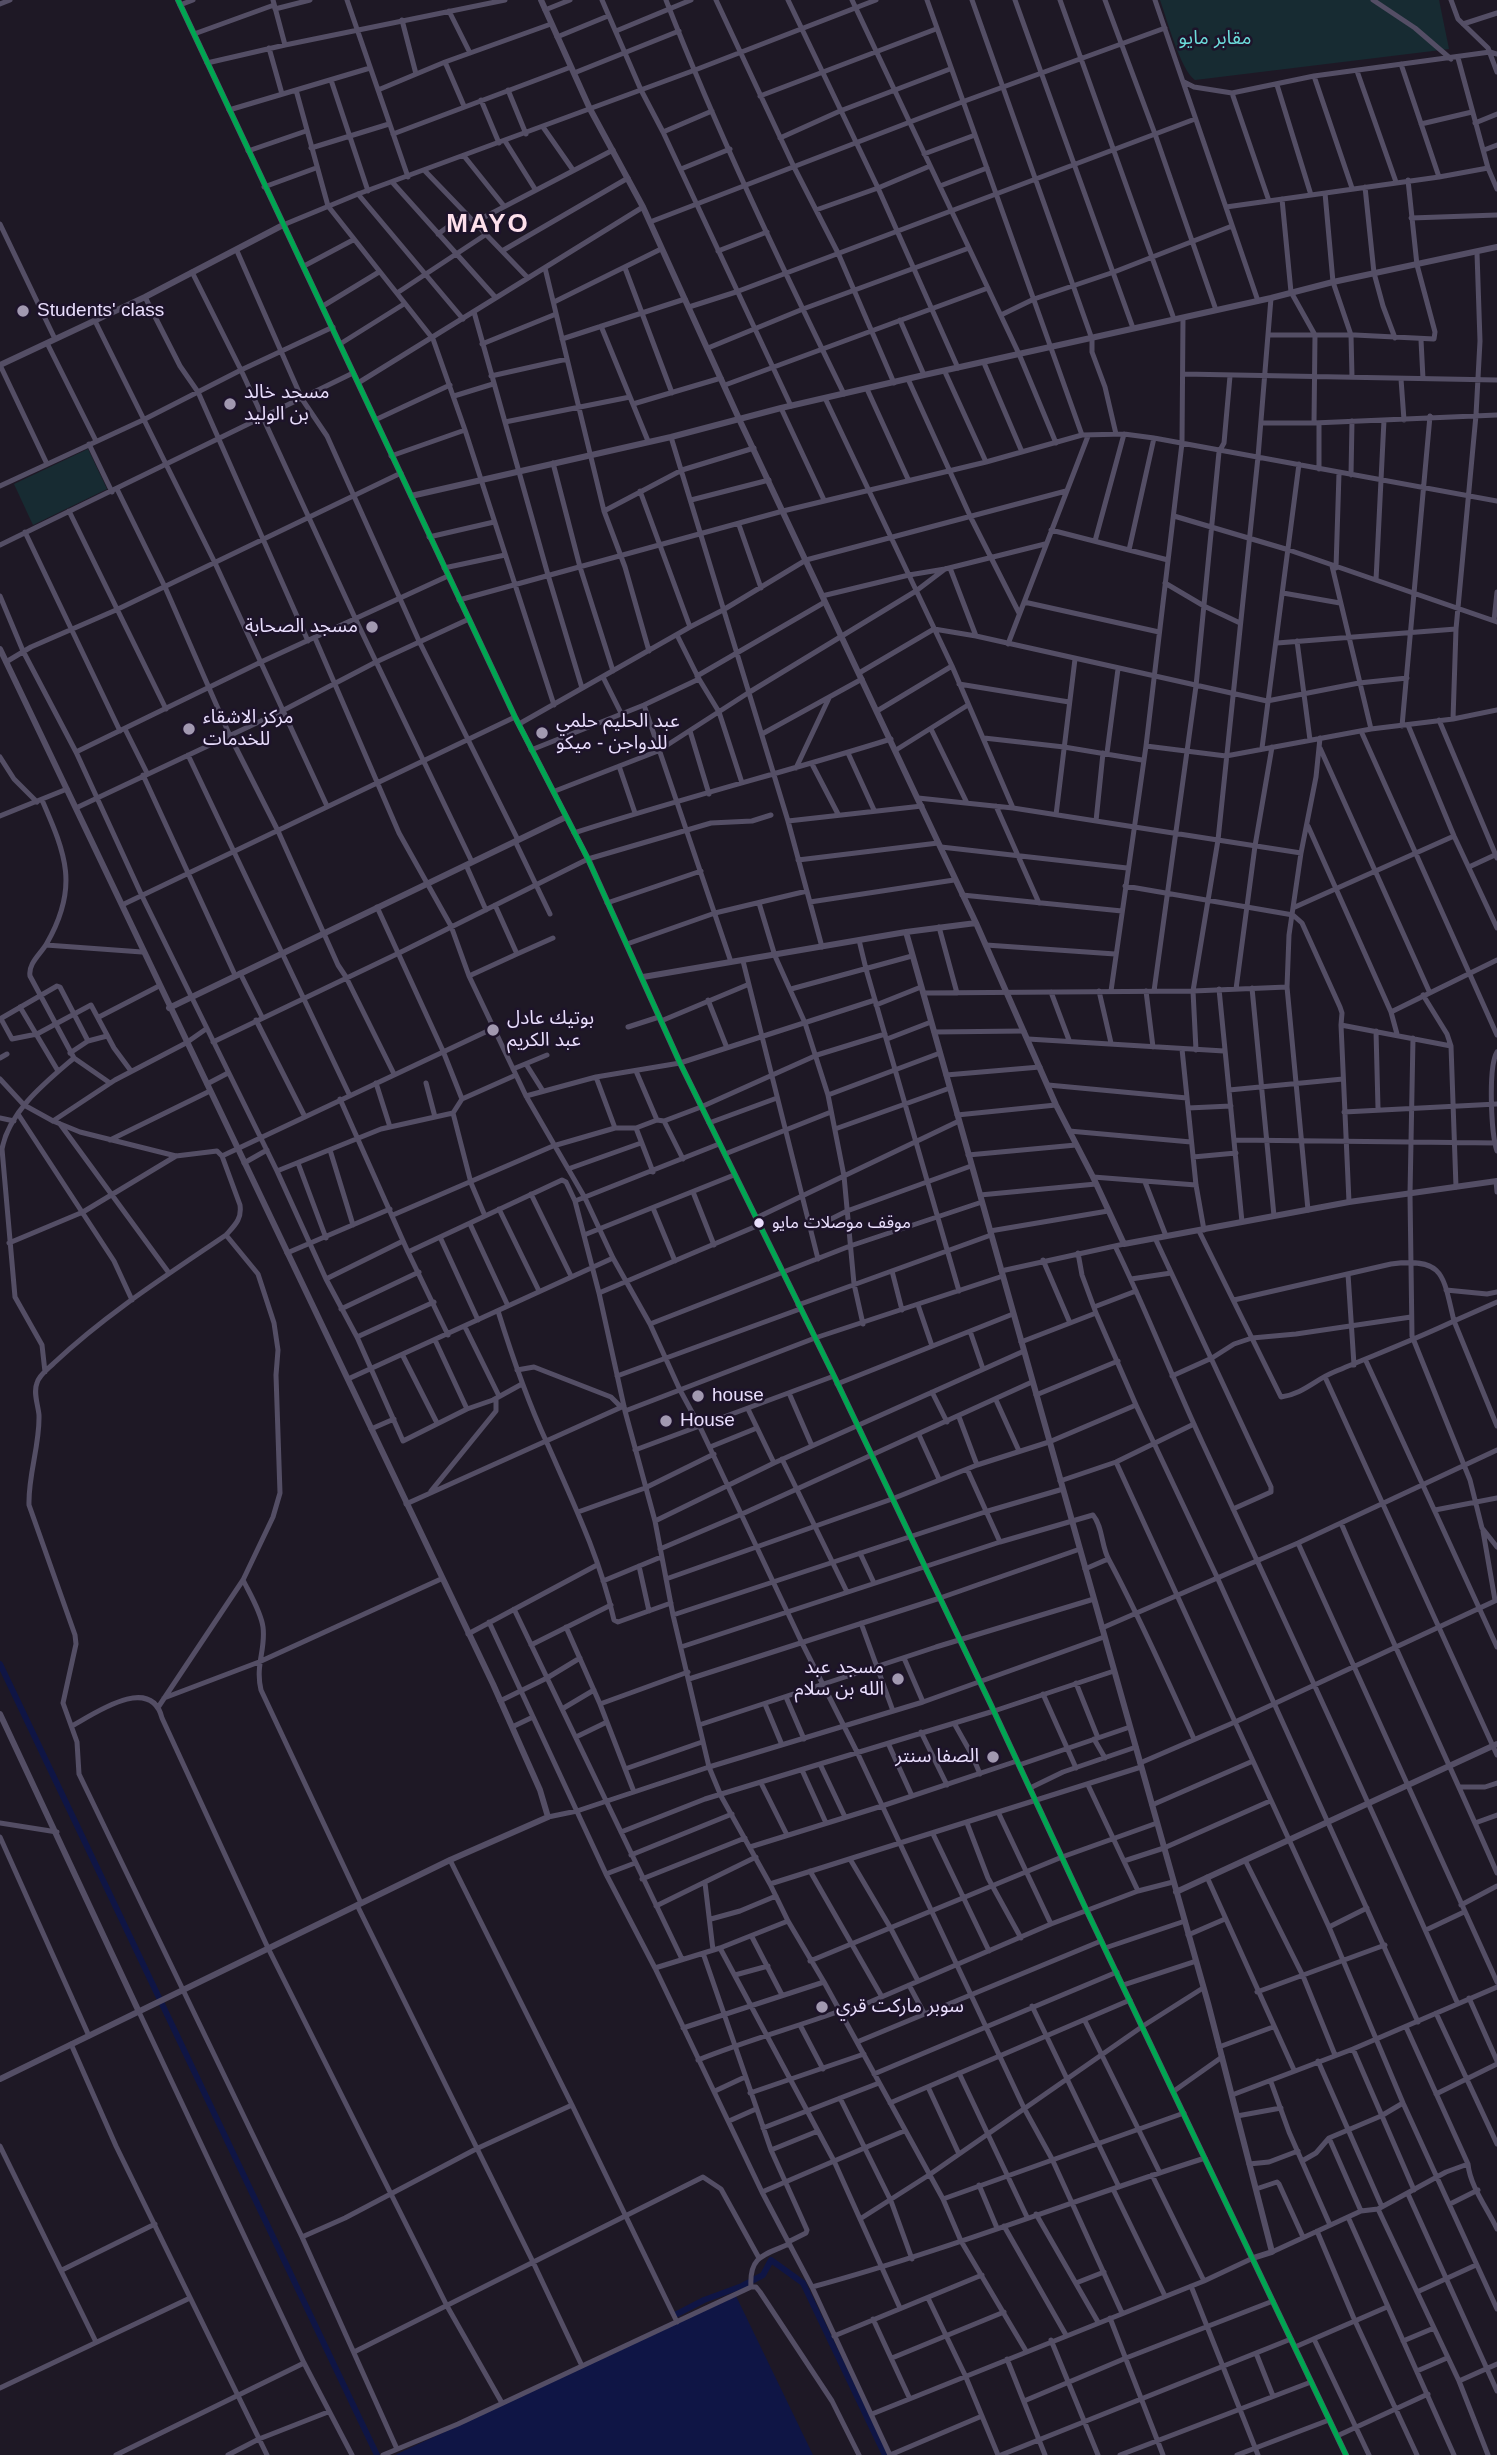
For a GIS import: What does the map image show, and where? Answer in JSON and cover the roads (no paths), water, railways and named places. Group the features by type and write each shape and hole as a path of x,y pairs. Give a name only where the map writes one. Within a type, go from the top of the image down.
{"street":[{"path":"0,4 10,0"},
{"path":"193,0 179,3 264,187 333,327 517,721 588,859 680,1063 858,1426 1346,2455"},
{"path":"194,34 274,5 310,0"},
{"path":"347,0 408,177"},
{"path":"460,0 464,8"},
{"path":"207,63 501,0"},
{"path":"541,0 590,109 643,207 740,421 976,923 1056,1105 1124,1244"},
{"path":"545,10 570,0"},
{"path":"602,0 641,90 681,169 791,406"},
{"path":"666,0 712,111 785,273 844,394"},
{"path":"616,31 691,0"},
{"path":"716,0 780,138 838,253 894,383"},
{"path":"788,0 878,188 958,368"},
{"path":"852,0 1019,354 1056,443"},
{"path":"47,464 0,365 145,297 283,225 328,206 695,71 876,0"},
{"path":"926,0 1085,435 1008,644"},
{"path":"972,0 1092,339 1092,352 1120,434 1095,541"},
{"path":"1015,0 1133,328"},
{"path":"1060,0 1174,319"},
{"path":"1105,0 1216,310"},
{"path":"1154,0 1258,301"},
{"path":"1373,0 1392,11 1454,58 1497,189"},
{"path":"1451,0 1454,12 1462,24 1494,53 1497,72"},
{"path":"274,5 285,45"},
{"path":"449,11 470,53"},
{"path":"1462,24 1497,13"},
{"path":"556,37 608,16"},
{"path":"402,20 416,74"},
{"path":"377,90 551,24"},
{"path":"650,222 962,102 1165,28"},
{"path":"760,96 936,29"},
{"path":"393,134 508,90 625,53 678,31"},
{"path":"269,48 282,94"},
{"path":"1184,82 1194,88 1232,93 1314,76 1494,53"},
{"path":"445,62 464,106"},
{"path":"1401,64 1439,177"},
{"path":"229,110 370,68"},
{"path":"780,138 840,111 950,69"},
{"path":"1357,71 1396,182"},
{"path":"1314,76 1352,188"},
{"path":"331,80 368,191"},
{"path":"1277,85 1311,195"},
{"path":"296,90 328,206 433,338 554,705"},
{"path":"508,90 526,134"},
{"path":"1232,93 1269,201"},
{"path":"481,100 502,142 536,189"},
{"path":"663,132 712,111"},
{"path":"1421,124 1472,112"},
{"path":"1475,123 1497,114"},
{"path":"689,307 736,292 1195,120"},
{"path":"311,148 389,124"},
{"path":"543,127 573,170"},
{"path":"248,151 306,131"},
{"path":"924,154 975,135"},
{"path":"1484,150 1497,145"},
{"path":"681,169 730,149"},
{"path":"473,223 613,150"},
{"path":"464,156 504,206"},
{"path":"816,209 878,188 930,166"},
{"path":"1226,207 1439,177 1488,167"},
{"path":"264,187 316,168"},
{"path":"940,186 987,168"},
{"path":"425,171 464,215 527,277"},
{"path":"502,251 628,178"},
{"path":"1268,335 1351,335 1421,340 1433,340 1436,337 1417,265 1408,180"},
{"path":"393,183 496,298"},
{"path":"1365,187 1374,273 1395,338"},
{"path":"1325,193 1333,282 1351,335 1352,377"},
{"path":"358,194 463,319"},
{"path":"1282,199 1292,292 1315,335 1314,378 1319,469"},
{"path":"358,383 643,207"},
{"path":"438,234 464,215"},
{"path":"1412,218 1497,215"},
{"path":"1001,315 1034,299 1114,272 1232,226"},
{"path":"1,228 55,339"},
{"path":"718,251 767,232"},
{"path":"397,293 485,235"},
{"path":"304,266 353,240"},
{"path":"411,496 740,421 781,408 924,375 1497,247"},
{"path":"708,348 803,309 969,248"},
{"path":"554,302 661,249"},
{"path":"237,251 302,399 327,436 419,641 470,740 550,914"},
{"path":"1453,719 1456,629 1476,415 1480,341 1477,253"},
{"path":"545,268 604,511 649,651"},
{"path":"625,268 672,393"},
{"path":"192,272 241,370 356,620 425,762 486,910"},
{"path":"323,306 379,272"},
{"path":"724,386 988,288"},
{"path":"145,297 180,366 198,392 264,539 335,684 399,833 451,926 469,976 526,1096 584,1198 714,1454 802,1643 987,2025 1024,2108 1052,2159 1122,2313"},
{"path":"1196,1050 1193,991 1217,840 1258,457 1271,298"},
{"path":"562,338 685,299"},
{"path":"341,344 404,304"},
{"path":"474,312 582,688"},
{"path":"482,344 556,314"},
{"path":"1111,991 1146,746 1182,443 1183,317"},
{"path":"900,320 924,375"},
{"path":"95,321 164,465 215,563 327,806"},
{"path":"601,326 648,441"},
{"path":"0,476 2,485 333,327"},
{"path":"1421,340 1423,379"},
{"path":"47,343 96,441"},
{"path":"491,376 567,359"},
{"path":"984,363 1022,452"},
{"path":"945,372 986,462"},
{"path":"0,545 353,373"},
{"path":"1183,374 1497,380"},
{"path":"1154,991 1196,686 1219,452 1224,443 1230,376"},
{"path":"634,404 721,378"},
{"path":"908,379 948,470 1019,613"},
{"path":"1401,379 1404,419"},
{"path":"454,396 493,384"},
{"path":"375,420 450,385"},
{"path":"867,389 908,479"},
{"path":"505,422 630,397"},
{"path":"825,398 952,666 1013,808"},
{"path":"781,408 824,500"},
{"path":"1261,423 1497,415"},
{"path":"1430,416 1409,634 1405,726 1497,928"},
{"path":"1376,580 1384,420"},
{"path":"1351,475 1352,421"},
{"path":"391,456 465,430"},
{"path":"459,600 824,500 986,462 1085,435 1120,434 1154,438 1497,501"},
{"path":"670,437 774,774 822,947"},
{"path":"1129,550 1154,438"},
{"path":"89,444 164,587 230,736 278,831 338,965 394,1074"},
{"path":"604,511 682,470 754,448"},
{"path":"553,463 580,567 613,671"},
{"path":"1262,748 1299,464"},
{"path":"6,662 23,651 116,610 401,473"},
{"path":"1339,473 1334,567 1340,603 1371,729"},
{"path":"691,500 769,480"},
{"path":"640,491 690,626"},
{"path":"122,905 327,806 470,740 554,705 806,560 1066,491"},
{"path":"69,510 166,709"},
{"path":"1174,516 1289,551 1495,622 1497,592"},
{"path":"429,537 494,522"},
{"path":"739,525 761,588"},
{"path":"1051,530 1168,560"},
{"path":"25,532 145,774 188,874 305,1117"},
{"path":"531,750 643,705 698,678 824,599 909,575 1045,544"},
{"path":"444,568 505,555"},
{"path":"555,791 658,751 916,591 948,568"},
{"path":"948,568 976,636"},
{"path":"76,752 261,662 448,576"},
{"path":"1166,583 1240,623"},
{"path":"1283,593 1340,603"},
{"path":"0,596 23,651 76,752 95,799 267,1150 403,1441 522,1384"},
{"path":"1024,603 1159,632"},
{"path":"76,808 469,619"},
{"path":"762,734 830,697 934,629 1267,701 1359,683 1407,678"},
{"path":"1277,643 1456,629"},
{"path":"677,635 698,678 719,712 743,783"},
{"path":"1297,641 1310,740"},
{"path":"0,649 500,1701 540,1790 548,1817"},
{"path":"1056,815 1075,659"},
{"path":"877,711 952,666"},
{"path":"1096,821 1118,669"},
{"path":"603,677 621,713"},
{"path":"960,684 1069,702"},
{"path":"796,768 830,697"},
{"path":"643,705 731,962"},
{"path":"895,750 968,705"},
{"path":"1146,746 1226,756 1371,729 1453,719 1497,710"},
{"path":"1439,720 1496,856 1469,867"},
{"path":"931,729 967,803"},
{"path":"691,731 709,794"},
{"path":"1361,731 1497,1035"},
{"path":"984,738 1064,747 1142,760"},
{"path":"1308,1210 1287,987 1287,956 1320,738"},
{"path":"574,833 635,813 848,754 891,739"},
{"path":"1236,989 1255,846 1272,747"},
{"path":"1320,748 1451,1046 1456,1188"},
{"path":"848,754 874,810"},
{"path":"188,755 349,1094"},
{"path":"0,757 14,779 40,801 63,852 67,888 60,918 29,970 72,1056 110,1083"},
{"path":"812,764 838,814"},
{"path":"620,766 635,813"},
{"path":"0,816 67,789"},
{"path":"788,821 920,802 967,803 1301,853"},
{"path":"996,806 1039,903"},
{"path":"213,1042 588,859 711,823 752,821 771,816"},
{"path":"169,1008 566,817"},
{"path":"1307,824 1391,1012 1397,1034"},
{"path":"1295,906 1454,836"},
{"path":"798,860 939,845 1127,868"},
{"path":"607,903 701,872"},
{"path":"810,902 954,880"},
{"path":"1125,886 1293,915 1302,923 1340,1007 1349,1202"},
{"path":"627,944 715,913 807,891"},
{"path":"962,895 1122,911"},
{"path":"759,903 775,956 817,1055 828,1095 844,1176 854,1284 863,1324"},
{"path":"495,905 516,954"},
{"path":"377,907 462,1099"},
{"path":"643,977 906,932 976,923"},
{"path":"939,927 957,993"},
{"path":"906,932 1185,1921 1272,2252"},
{"path":"469,976 553,938"},
{"path":"859,940 959,1291"},
{"path":"46,945 142,952"},
{"path":"986,945 1115,954"},
{"path":"790,989 912,956"},
{"path":"1391,1012 1497,960"},
{"path":"743,961 818,1259"},
{"path":"628,1027 660,1019 747,985"},
{"path":"88,1041 74,1013 58,986 0,1019 12,1039 37,1034 55,1024 74,1013 90,1004 107,1036 131,1071"},
{"path":"99,1017 159,986"},
{"path":"526,1096 596,1077 680,1063 805,1023 922,990 1007,993 1287,987"},
{"path":"1252,988 1274,1216"},
{"path":"1219,989 1242,1222"},
{"path":"1099,991 1111,1043"},
{"path":"1146,991 1153,1047"},
{"path":"1051,992 1069,1040"},
{"path":"708,1000 727,1048"},
{"path":"20,1007 58,1071"},
{"path":"287,1253 353,1225 471,1183 553,1146 615,1128 636,1128 657,1119 664,1121 772,1077 817,1055 931,1022"},
{"path":"1341,1025 1451,1046"},
{"path":"53,1121 110,1083 186,1043 206,1028"},
{"path":"222,1156 494,1028"},
{"path":"934,1032 1024,1031"},
{"path":"1376,1031 1378,1108"},
{"path":"45,1372 42,1345 15,1297 2,1149 4,1139 24,1105 88,1041 107,1036"},
{"path":"770,1884 999,1814 1141,1765 1496,1600 1476,1501 1413,1341 1410,1194 1413,1038"},
{"path":"1028,1039 1224,1051"},
{"path":"1182,1049 1201,1230 1281,1397 1314,1385 1325,1377 1413,1341 1497,1302 1495,1293 1446,1290"},
{"path":"1497,1052 1493,1062 1497,1151"},
{"path":"828,1095 940,1053"},
{"path":"0,1058 7,1054"},
{"path":"277,1171 390,1127 453,1113 462,1099 547,1055"},
{"path":"526,1064 543,1091"},
{"path":"946,1075 1040,1067"},
{"path":"636,1070 657,1119"},
{"path":"110,1140 209,1088 228,1073"},
{"path":"596,1077 615,1128"},
{"path":"0,1079 24,1105 79,1132 176,1156 212,1151 222,1156 237,1194 241,1213 238,1222 226,1234 75,1344 36,1383 38,1441 29,1505 75,1635 76,1644 63,1703 77,1742 79,1774 302,2237 397,2449"},
{"path":"1229,1090 1343,1079"},
{"path":"376,1083 390,1127"},
{"path":"426,1083 435,1117"},
{"path":"1048,1085 1186,1098"},
{"path":"835,1129 950,1088"},
{"path":"709,1123 778,1098"},
{"path":"340,1099 448,1335"},
{"path":"1344,1112 1378,1108 1495,1104"},
{"path":"599,1293 714,1245 803,1196 958,1118 1056,1105"},
{"path":"1188,1108 1231,1107"},
{"path":"724,1154 831,1112"},
{"path":"453,1113 471,1183 485,1216"},
{"path":"18,1114 114,1261 132,1300"},
{"path":"0,1118 14,1121"},
{"path":"664,1121 683,1159"},
{"path":"60,1124 169,1273"},
{"path":"636,1128 653,1172"},
{"path":"1069,1130 1191,1142"},
{"path":"1234,1140 1496,1143"},
{"path":"568,1169 641,1143"},
{"path":"575,1201 719,1144"},
{"path":"968,1155 1076,1145"},
{"path":"244,1163 267,1150"},
{"path":"330,1150 353,1225"},
{"path":"1193,1157 1236,1153"},
{"path":"9,1243 83,1212 176,1156"},
{"path":"298,1163 326,1238"},
{"path":"811,1229 847,1211 926,1180 971,1166"},
{"path":"584,1235 734,1175"},
{"path":"408,1252 564,1180 575,1201 599,1293 623,1408 655,1521 673,1615 709,1767 721,1796 746,1838 788,1921 943,2199 961,2241 1026,2351"},
{"path":"650,1324 850,1246 981,1199 1095,1180 1196,1185"},
{"path":"406,1504 623,1408 680,1390 815,1338 1044,1261 1349,1202 1496,1181 1497,1192"},
{"path":"1145,1182 1166,1236"},
{"path":"693,1192 714,1245"},
{"path":"531,1194 571,1276"},
{"path":"653,1208 676,1261"},
{"path":"499,1209 540,1291"},
{"path":"617,1376 990,1233 1108,1211"},
{"path":"470,1224 508,1306"},
{"path":"159,1706 243,1580 273,1517 280,1493 278,1350 274,1323 257,1275 226,1234"},
{"path":"440,1237 478,1320"},
{"path":"1155,1238 1272,1490 1233,1509"},
{"path":"326,1279 403,1241"},
{"path":"1115,1246 1172,1377 1458,2002"},
{"path":"1078,1253 1082,1275 1095,1310 1136,1405 1217,1577 1418,2022"},
{"path":"348,1380 613,1258"},
{"path":"1044,1261 1070,1323"},
{"path":"1234,1300 1391,1264 1412,1262 1434,1266 1439,1271 1454,1321 1497,1426"},
{"path":"892,1271 902,1310"},
{"path":"341,1309 419,1272"},
{"path":"1131,1279 1171,1273"},
{"path":"1348,1274 1354,1365"},
{"path":"1021,1342 1070,1323 1136,1291"},
{"path":"356,1337 434,1302"},
{"path":"918,1305 932,1346"},
{"path":"498,1311 522,1384 578,1512 614,1620 618,1622 671,1603"},
{"path":"837,1384 1013,1314"},
{"path":"1172,1377 1232,1345 1252,1338 1411,1317"},
{"path":"430,1493 496,1410 498,1397 465,1326"},
{"path":"970,1331 983,1369"},
{"path":"435,1340 467,1409"},
{"path":"655,1521 782,1459 1024,1351"},
{"path":"403,1356 437,1423"},
{"path":"1036,1395 1118,1361"},
{"path":"1366,1361 1497,1647"},
{"path":"517,1370 534,1367 611,1397 623,1408"},
{"path":"635,1450 834,1376"},
{"path":"1325,1377 1438,1628 1495,1745 1497,1755"},
{"path":"660,1549 1032,1382"},
{"path":"932,1392 947,1422"},
{"path":"789,1393 812,1446"},
{"path":"996,1400 1019,1451"},
{"path":"667,1579 1049,1441 1136,1405"},
{"path":"748,1409 774,1463"},
{"path":"959,1417 977,1465"},
{"path":"371,1429 394,1419"},
{"path":"1060,1481 1116,1461 1194,1424"},
{"path":"710,1447 757,1428"},
{"path":"919,1435 939,1479"},
{"path":"1102,1628 1298,1543 1497,1450"},
{"path":"578,1512 645,1488 714,1454"},
{"path":"782,1459 847,1592"},
{"path":"1116,1461 1329,1927 1403,2103 1497,2309"},
{"path":"967,1469 1000,1542"},
{"path":"673,1615 988,1511 1063,1489"},
{"path":"1434,1510 1497,1498"},
{"path":"681,1647 1000,1542 1094,1516 1108,1559 1194,1739"},
{"path":"1341,1522 1394,1647 1497,1873"},
{"path":"1482,1528 1497,1547"},
{"path":"1298,1543 1497,1982"},
{"path":"689,1679 940,1598 1080,1549"},
{"path":"860,1553 874,1583"},
{"path":"603,1581 661,1557"},
{"path":"1488,1560 1497,1558"},
{"path":"1085,1569 1108,1559"},
{"path":"468,1634 597,1565"},
{"path":"639,1566 649,1611"},
{"path":"164,1698 259,1662 441,1579"},
{"path":"243,1580 263,1625 258,1679 261,1690 359,1904 582,2366"},
{"path":"699,1724 1094,1599"},
{"path":"531,1645 611,1605"},
{"path":"514,1609 682,1959"},
{"path":"489,1622 607,1874 762,2192 812,2287 890,2455 982,2416"},
{"path":"861,1623 893,1711"},
{"path":"566,1627 635,1792"},
{"path":"0,2079 450,1860 548,1817 577,1811 709,1767 923,1702 1104,1637"},
{"path":"500,1701 580,1658"},
{"path":"904,1658 923,1702"},
{"path":"621,1832 705,1799 994,1711 1114,1671"},
{"path":"600,1704 688,1672"},
{"path":"1076,1683 1105,1758"},
{"path":"562,1709 594,1690"},
{"path":"1043,1694 1076,1768"},
{"path":"786,1697 804,1739"},
{"path":"72,1726 123,1700 143,1698 159,1706 162,1718 268,1948 447,2306 502,2403"},
{"path":"765,1704 782,1745"},
{"path":"0,1714 304,2363 352,2455"},
{"path":"512,1727 533,1717"},
{"path":"576,1737 607,1722"},
{"path":"954,1723 980,1774"},
{"path":"750,1847 1130,1727"},
{"path":"921,1732 947,1785"},
{"path":"625,1769 702,1742"},
{"path":"888,1743 912,1796"},
{"path":"1176,1892 1495,1745"},
{"path":"1030,1788 1136,1747"},
{"path":"1152,1805 1253,1761"},
{"path":"820,1764 845,1817"},
{"path":"802,1770 826,1824"},
{"path":"761,1783 787,1836"},
{"path":"1460,1787 1485,1787 1497,1783"},
{"path":"1088,1785 1138,1892"},
{"path":"1124,1861 1164,1848 1270,1801"},
{"path":"631,1855 732,1814"},
{"path":"999,1814 1051,1924"},
{"path":"1475,1823 1497,1815"},
{"path":"0,1823 57,1832"},
{"path":"810,1961 1062,1857 1157,1823"},
{"path":"967,1824 992,1885 1021,1938"},
{"path":"933,1834 989,1951"},
{"path":"0,1837 89,2036"},
{"path":"642,1879 746,1838"},
{"path":"656,1906 756,1857"},
{"path":"850,1859 918,1981"},
{"path":"450,1860 677,2322"},
{"path":"1245,1860 1304,1976 1335,2055"},
{"path":"607,1874 635,1863"},
{"path":"810,1871 881,1997"},
{"path":"1207,1877 1294,2070"},
{"path":"698,2060 841,2013 1086,1910 1173,1882"},
{"path":"705,1883 717,1949 735,1975 834,2161 900,2308"},
{"path":"1426,1930 1497,1886"},
{"path":"711,1919 740,1911 776,1896"},
{"path":"1329,1927 1367,1908"},
{"path":"1188,1935 1225,1919"},
{"path":"655,1968 752,1937 788,1921"},
{"path":"857,2042 924,2013 1103,1945 1185,1921"},
{"path":"752,1937 782,1995"},
{"path":"1257,1992 1384,1945"},
{"path":"703,1953 771,2150 807,2231 759,2258 749,2276 751,2287"},
{"path":"1123,1985 1196,1961"},
{"path":"735,1975 768,1966"},
{"path":"874,2074 1117,1972"},
{"path":"683,2028 824,1982"},
{"path":"909,1986 924,2013"},
{"path":"1231,2095 1353,2049 1497,1987"},
{"path":"860,2218 891,2201 1103,2053 1203,1988"},
{"path":"1436,2094 1497,2063 1469,1998"},
{"path":"890,2103 1130,2000"},
{"path":"1032,2006 1099,2143 1116,2188 1165,2296"},
{"path":"1436,2013 1497,2144"},
{"path":"1085,2021 1160,2173"},
{"path":"800,2025 823,2069"},
{"path":"1219,2047 1273,2027"},
{"path":"1406,2027 1468,2164 1469,2179 1494,2216 1497,2228"},
{"path":"71,2044 116,2146 267,2455"},
{"path":"1353,2049 1446,2280 1497,2392"},
{"path":"750,2093 864,2054"},
{"path":"1174,2091 1222,2057"},
{"path":"1318,2061 1380,2208 1459,2381 1488,2455"},
{"path":"959,2073 1027,2217"},
{"path":"715,2091 745,2077"},
{"path":"1271,2082 1330,2225"},
{"path":"763,2127 879,2083"},
{"path":"928,2087 959,2154"},
{"path":"840,2098 891,2201 912,2259"},
{"path":"1302,2161 1316,2153 1329,2138 1381,2116 1403,2103"},
{"path":"302,2237 476,2149 572,2105"},
{"path":"1237,2116 1281,2108"},
{"path":"729,2121 756,2109"},
{"path":"943,2199 1184,2113"},
{"path":"771,2150 818,2131"},
{"path":"762,2192 904,2131"},
{"path":"1329,2138 1361,2211"},
{"path":"0,2147 96,2342"},
{"path":"1250,2164 1269,2162 1298,2151"},
{"path":"812,2287 912,2259 1027,2217 1205,2158"},
{"path":"872,2414 1051,2340 1204,2281 1361,2211 1380,2208 1437,2177 1468,2164"},
{"path":"1152,2175 1204,2281"},
{"path":"354,2352 703,2177 721,2189 759,2258"},
{"path":"1256,2189 1277,2182 1279,2184 1303,2237"},
{"path":"979,2185 1000,2227 1066,2335"},
{"path":"1450,2204 1478,2190"},
{"path":"1036,2214 1098,2322"},
{"path":"1348,2217 1454,2455"},
{"path":"62,2270 155,2224"},
{"path":"1317,2231 1354,2321 1417,2455"},
{"path":"1418,2292 1476,2265"},
{"path":"1076,2283 1104,2273"},
{"path":"834,2336 982,2275"},
{"path":"1191,2286 1258,2455"},
{"path":"383,2455 756,2287 832,2401 859,2455"},
{"path":"0,2388 190,2298"},
{"path":"928,2298 1000,2455 1291,2339"},
{"path":"1024,2401 1273,2301"},
{"path":"1295,2347 1387,2307"},
{"path":"892,2358 1004,2312"},
{"path":"1110,2318 1163,2455"},
{"path":"873,2319 909,2397"},
{"path":"1403,2341 1434,2328"},
{"path":"1314,2339 1369,2455"},
{"path":"1051,2340 1098,2455"},
{"path":"1256,2353 1273,2396"},
{"path":"1417,2371 1447,2358"},
{"path":"1007,2359 1045,2455"},
{"path":"116,2455 304,2363"},
{"path":"1459,2381 1497,2364"},
{"path":"1120,2455 1311,2382"},
{"path":"1337,2436 1428,2394"},
{"path":"228,2455 259,2439 328,2412"},
{"path":"1237,2455 1329,2420"}],"waterway":[{"path":"0,1664 377,2455"},
{"path":"675,2315 763,2275 771,2260 803,2283 885,2455"}],"place":[{"name":"Students' class","path":"23,311"},
{"name":"مسجد خالد بن الوليد","path":"230,404"},
{"name":"مسجد الصحابة","path":"372,627"},
{"name":"مركز الاشقاء للخدمات","path":"189,729"},
{"name":"عبد الحليم حلمي للدواجن - ميكو","path":"542,733"},
{"name":"بوتيك عادل عبد الكريم","path":"493,1030"},
{"name":"موقف موصلات مايو","path":"759,1223"},
{"name":"house","path":"698,1396"},
{"name":"House","path":"666,1421"},
{"name":"مسجد عبد الله بن سلام","path":"898,1679"},
{"name":"الصفا سنتر","path":"993,1757"},
{"name":"سوبر ماركت قري","path":"822,2007"}],"district":[{"name":"MAYO","path":"488,225"}],"park label":[{"name":"مقابر مايو","path":"1215,39"}]}
